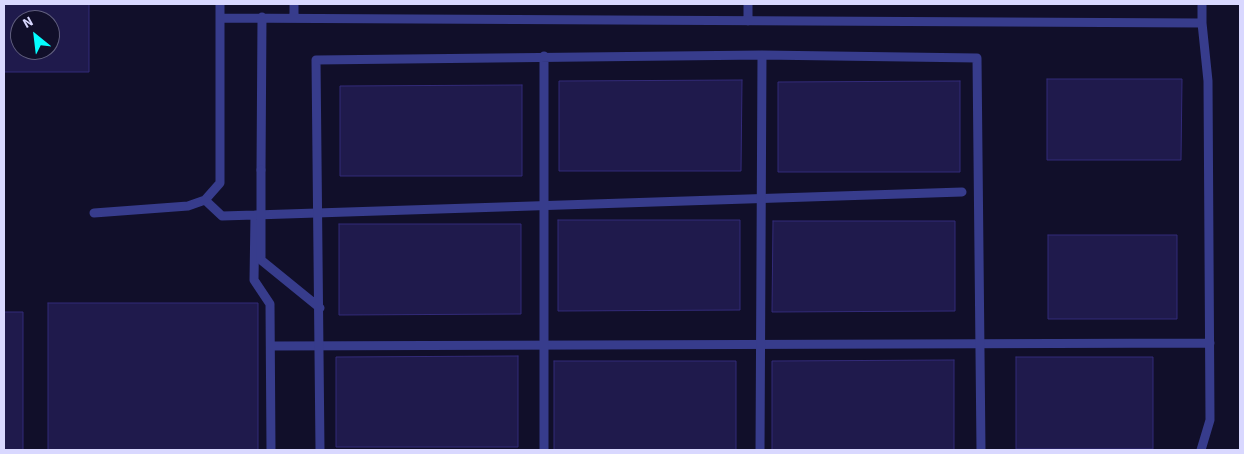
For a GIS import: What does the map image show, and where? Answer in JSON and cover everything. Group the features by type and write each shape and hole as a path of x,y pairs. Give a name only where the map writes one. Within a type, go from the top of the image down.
{"lane":[{"path":"94,213 188,206 205,200 220,183 220,4"},
{"path":"294,4 294,18"},
{"path":"748,4 748,21"},
{"path":"1201,450 1210,420 1208,81 1202,4"},
{"path":"262,17 261,260 320,308"},
{"path":"220,18 1202,23"},
{"path":"760,450 762,55"},
{"path":"320,450 316,60 762,55 977,58 981,450"},
{"path":"544,56 544,450"},
{"path":"205,200 222,216 962,192"},
{"path":"256,215 254,280 270,304 270,450"},
{"path":"271,346 1210,343"}],"building":[{"path":"4,4 89,4 89,72 4,72"},
{"path":"1047,79 1182,79 1181,160 1047,160"},
{"path":"742,80 741,171 559,171 559,81"},
{"path":"960,81 960,172 778,172 778,82"},
{"path":"522,85 522,176 340,176 340,86"},
{"path":"558,220 740,220 740,310 558,311"},
{"path":"773,221 955,221 955,311 772,312"},
{"path":"339,224 521,224 521,314 339,315"},
{"path":"1048,235 1177,235 1177,319 1048,319"},
{"path":"48,303 258,303 258,450 48,450"},
{"path":"4,312 23,312 23,450 4,450"},
{"path":"518,356 518,447 336,447 336,357"},
{"path":"1016,357 1153,357 1153,449 1016,449"},
{"path":"954,360 954,450 772,450 772,361"},
{"path":"554,361 736,361 736,450 554,450"}]}
